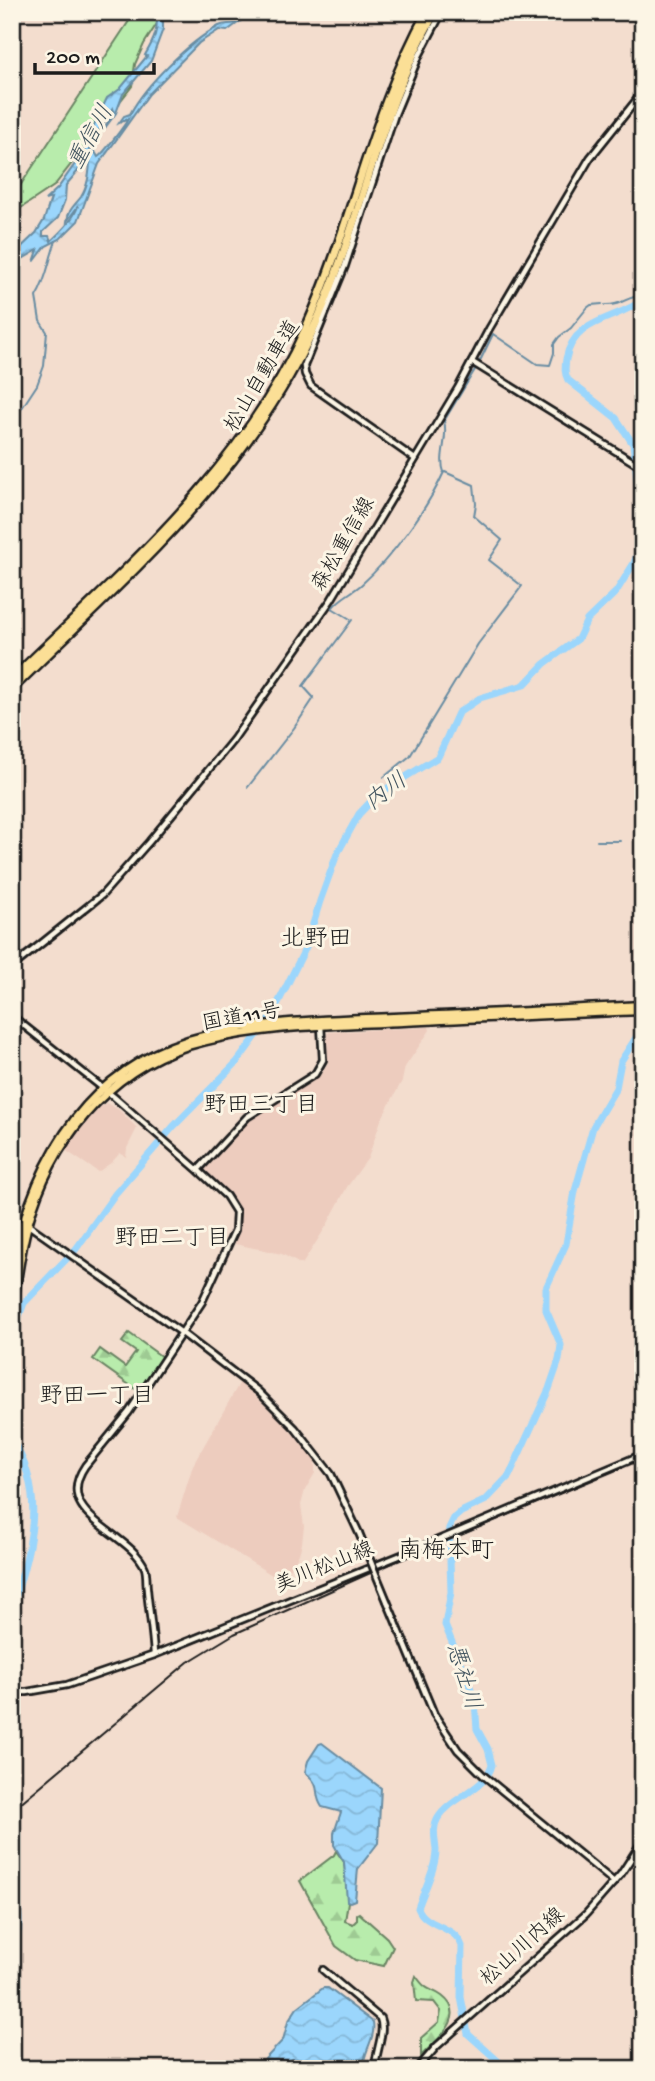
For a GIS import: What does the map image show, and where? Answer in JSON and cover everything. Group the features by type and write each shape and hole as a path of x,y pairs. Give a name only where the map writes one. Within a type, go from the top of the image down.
{"highway":[{"name":"松山自動車道","path":"12,679 184,509 216,471 272,393 306,330 321,294 382,110 427,12"},
{"name":"松山自動車道","path":"12,689 189,514 244,446 278,396 312,333 389,113 435,12"},
{"name":"国道11号","path":"281,1026 643,1008"},
{"name":"国道11号","path":"12,1267 44,1165 76,1116 128,1069 189,1040 281,1026 643,1008"},
{"name":"国道11号","path":"12,1314 25,1223"}],"street":[{"path":"415,459 311,386 304,374 304,366 345,266 394,114 442,12"},
{"name":"森松重信線","path":"12,967 102,895 233,740 312,630 590,158 643,92"},
{"path":"472,362 643,468"},
{"path":"12,1016 198,1170 235,1208 237,1217 234,1230 202,1302 129,1412 79,1475 79,1500 88,1515 137,1556 145,1569 154,1655"},
{"path":"198,1170 247,1117 315,1074 323,1060 321,1026"},
{"path":"25,1223 182,1333 258,1391 295,1428 331,1474 359,1532 433,1714 458,1751 483,1775 614,1882"},
{"name":"美川松山線","path":"12,1692 68,1685 154,1655 643,1454"},
{"name":"松山川内線","path":"417,2069 437,2046 586,1914 614,1882 643,1840"},
{"path":"323,1970 380,2018 383,2030 377,2046 375,2069"}],"shaded area":[{"path":"429,1027 430,1030 405,1067 402,1081 381,1120 368,1158 347,1187 303,1263 300,1264 282,1254 235,1244 240,1219 237,1204 202,1170 254,1114 322,1073 328,1063 329,1032"},
{"path":"106,1103 118,1109 137,1128 127,1148 126,1157 120,1153 98,1172 65,1150 92,1113"},
{"path":"240,1382 281,1420 315,1459 315,1473 305,1490 301,1505 304,1526 299,1554 286,1576 277,1578 177,1517 193,1465"}],"green space":[{"path":"135,12 157,12 158,22 135,64 132,86 54,186 12,214 12,198"},
{"path":"129,1333 162,1357 138,1391 93,1359 100,1349 125,1367 136,1352 122,1342"},
{"path":"336,1851 344,1862 348,1902 345,1921 353,1924 359,1913 387,1938 393,1947 384,1966 355,1960 336,1946 300,1881"},
{"path":"416,1976 426,1987 450,2004 452,2012 447,2028 421,2056 421,2038 439,2022 441,2011 434,2002 416,2001"}],"water":[{"name":"重信川","path":"156,12 163,12 163,29 151,61 123,94 116,113 102,132 114,111 113,108 94,138 90,150 94,150 98,157 128,119 119,123 124,116 130,114 146,90 169,65 207,33 221,25 235,23 253,12 227,31 219,30 199,43 149,94 99,164 78,221 60,239 46,246 34,262 38,250 12,265 12,256 36,233 44,220 51,198 45,200 58,188 77,161 81,161 107,98 120,89 147,56 145,55 155,35","holes":["90,157 85,188 70,211 67,221 78,206 76,211 51,241 49,236 43,236 43,232 58,218 65,200 66,185"]},
{"path":"322,1743 381,1788 378,1843 358,1869 355,1900 350,1902 347,1901 344,1862 334,1845 334,1833 341,1812 322,1807 316,1787 305,1772 308,1761"},
{"path":"323,1988 328,1988 373,2022 373,2034 363,2069 307,2069 293,2059 282,2065 271,2066 265,2059 283,2040 288,2022 297,2008"}],"waterway":[{"path":"12,39 20,12"},
{"path":"12,438 16,417 37,385 44,366 47,332 40,321 36,297 56,241"},
{"path":"605,305 643,296"},
{"name":"内川","path":"12,1352 24,1303 76,1249 115,1194 173,1127 237,1062 272,1015 306,947 337,854 359,814 378,794 438,757 458,713 480,698 524,685 544,664 578,639 587,620 616,592 634,563 643,526 633,444 616,418 568,380 565,367 570,346 577,335 597,322 643,300"},
{"path":"248,787 314,698 303,686 352,620 332,608 385,561 419,516 437,486 444,472 444,421 493,334 537,364 550,365 554,344 559,337 571,328 587,308 602,304"},
{"path":"384,777 410,756 478,644 522,586 489,560 502,540 474,516 474,485 445,472"},
{"path":"636,832 643,832"},
{"path":"597,841 620,841"},
{"name":"悪社川","path":"507,2069 468,2034 461,1997 462,1946 453,1934 427,1919 418,1908 434,1864 434,1829 438,1818 451,1804 483,1781 492,1765 488,1749 477,1729 471,1689 445,1625 451,1592 449,1528 454,1518 486,1500 509,1476 549,1389 561,1345 546,1310 546,1288 566,1244 575,1191 593,1127 616,1088 621,1061 643,1027"},
{"name":"内川","path":"12,1440 30,1481 33,1502 25,1565 12,1608"},
{"name":"内川","path":"12,1890 18,1906 19,1923 12,1957"}],"railway":[{"path":"12,1810 188,1662 234,1634 395,1562 643,1459"}],"district":[{"name":"北野田","path":"316,940"},
{"name":"野田三丁目","path":"261,1106"},
{"name":"野田二丁目","path":"172,1239"},
{"name":"野田一丁目","path":"97,1397"},
{"name":"南梅本町","path":"446,1552"}]}
